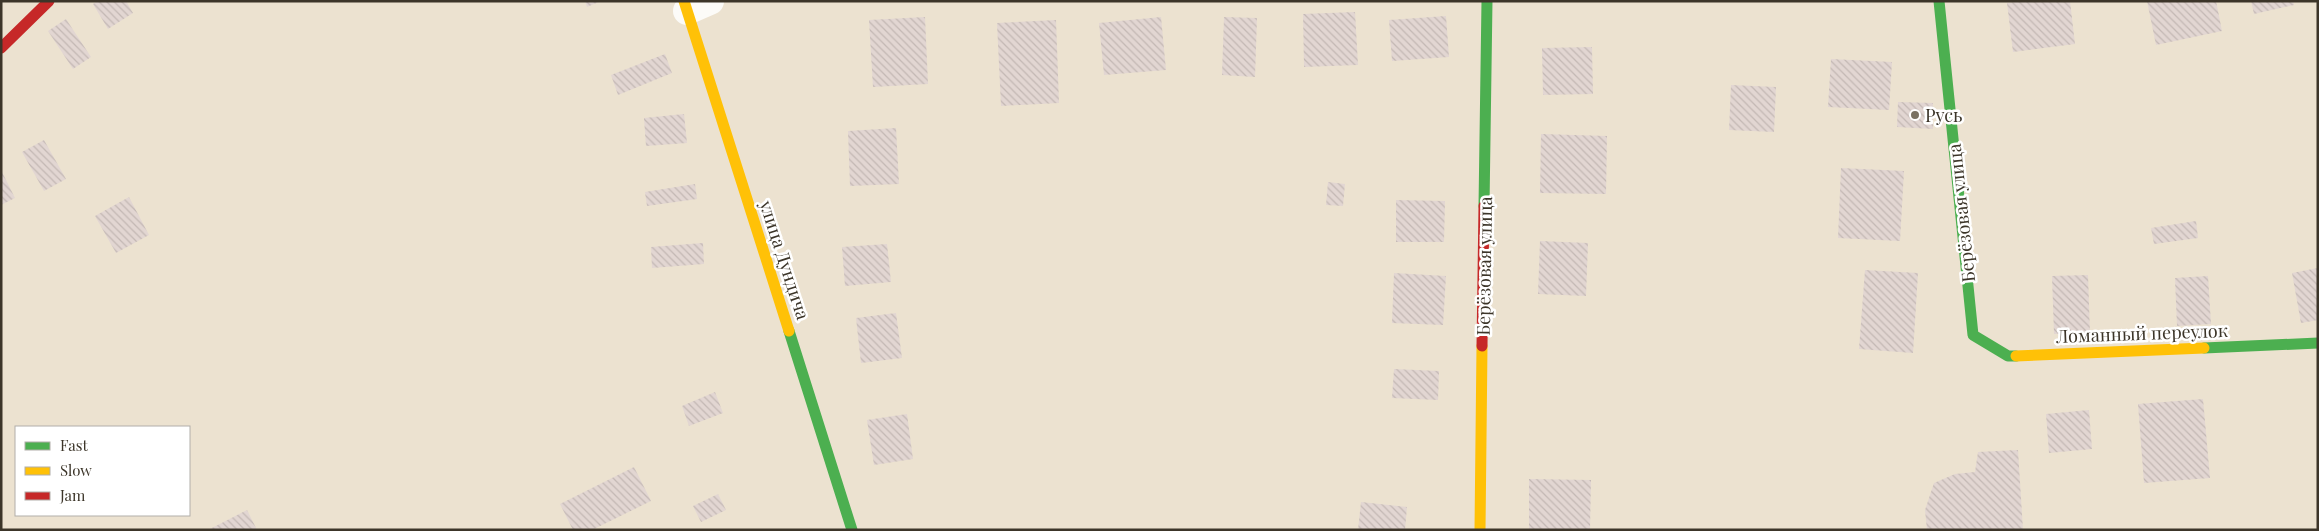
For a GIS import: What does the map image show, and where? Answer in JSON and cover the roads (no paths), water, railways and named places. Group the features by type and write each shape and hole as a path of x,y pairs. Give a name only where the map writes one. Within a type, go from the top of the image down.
{"street":[{"path":"1,48 49,1"},
{"name":"Берёзовая улица","path":"1480,530 1487,1"},
{"name":"Берёзовая улица","path":"1939,1 1973,335"},
{"name":"улица Дундича","path":"694,4 852,530"},
{"name":"Ломанный переулок","path":"1973,335 2008,356 2318,343"}],"place":[{"name":"Русь","path":"1915,115"}]}
